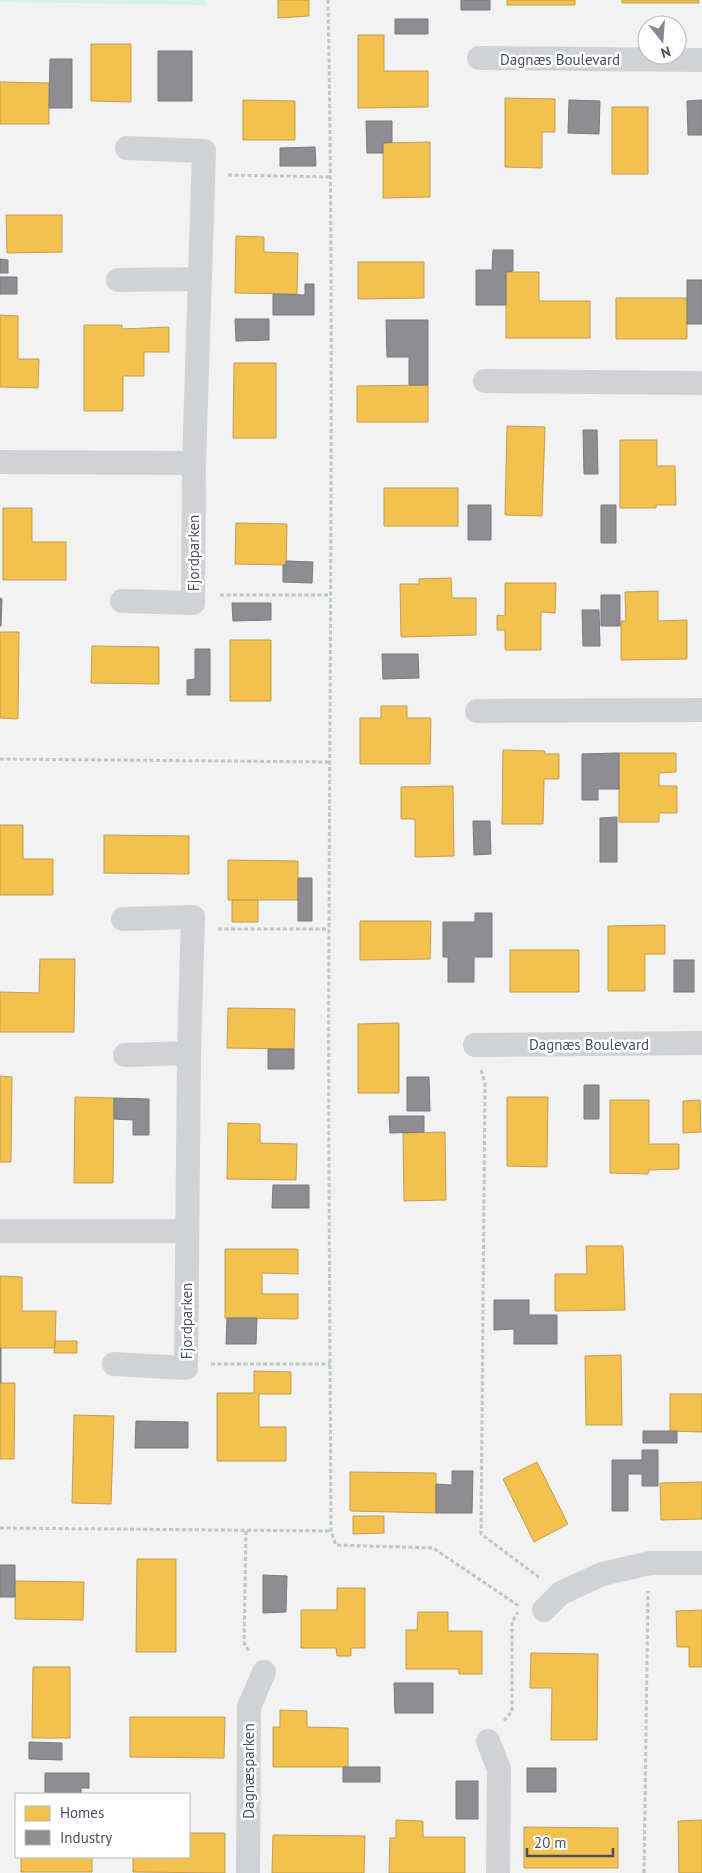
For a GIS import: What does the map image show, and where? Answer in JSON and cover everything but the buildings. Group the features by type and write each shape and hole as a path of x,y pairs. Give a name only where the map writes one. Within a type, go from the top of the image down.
{"street":[{"name":"Dagnæs Boulevard","path":"479,58 702,60"},
{"name":"Fjordparken","path":"122,601 193,603 194,463 204,151 127,148"},
{"path":"118,280 200,279"},
{"path":"485,381 702,383"},
{"path":"0,462 194,463"},
{"path":"477,711 702,710"},
{"name":"Fjordparken","path":"114,1364 186,1368 189,1053 194,917"},
{"path":"123,919 194,917"},
{"name":"Dagnæs Boulevard","path":"475,1044 702,1042"},
{"path":"125,1055 189,1053"},
{"path":"0,1231 187,1231"},
{"path":"544,1610 561,1594 602,1574 650,1563 702,1563"},
{"name":"Dagnæsparken","path":"248,1873 249,1707 264,1672"},
{"path":"488,1741 498,1769 498,1873"}],"path":[{"path":"328,0 332,177 329,929 331,1531 336,1545 433,1548 522,1608 512,1622 512,1711 488,1741"},
{"path":"203,174 332,177"},
{"path":"193,603 210,595 330,595"},
{"path":"0,759 331,762"},
{"path":"194,917 209,929 329,929"},
{"path":"475,1044 484,1083 481,1534 561,1594"},
{"path":"186,1368 200,1364 330,1364"},
{"path":"0,1528 331,1531"},
{"path":"246,1531 244,1643 264,1672"},
{"path":"644,1873 650,1563"}],"green space":[{"path":"0,0 205,0 206,5 0,2"}]}
